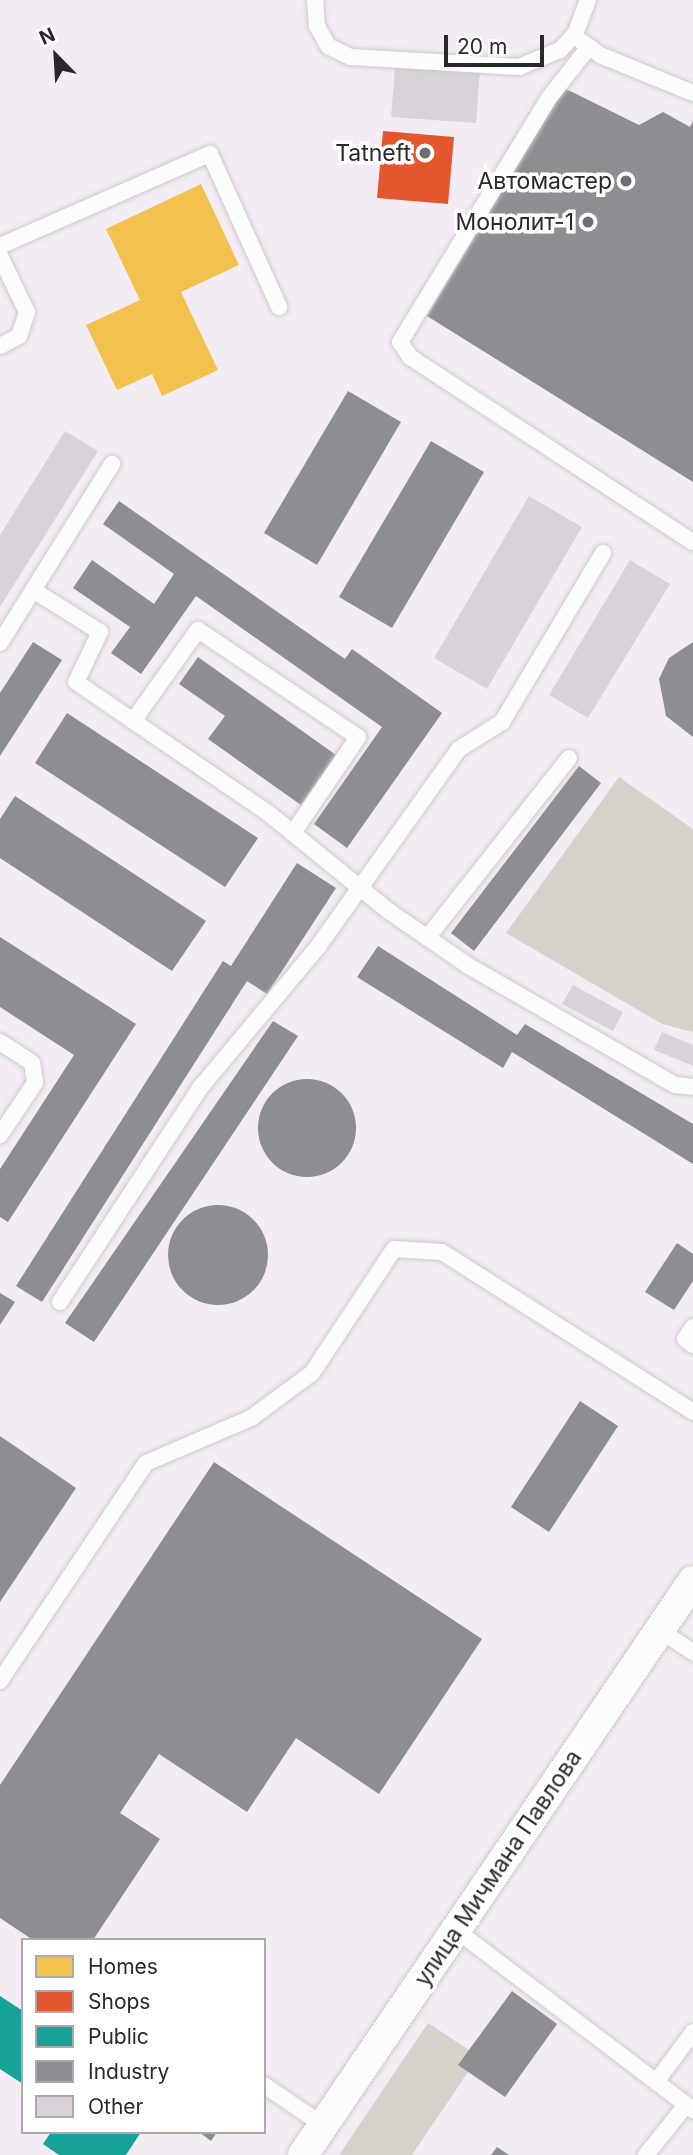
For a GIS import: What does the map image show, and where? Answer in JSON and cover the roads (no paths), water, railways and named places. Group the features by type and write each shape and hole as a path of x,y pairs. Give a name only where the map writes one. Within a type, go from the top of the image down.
{"street":[{"name":"улица Мичмана Павлова","path":"303,2155 693,1581"}],"lane":[{"path":"315,0 317,26 328,46 351,57 519,67 541,61 575,34 588,0"},
{"path":"575,34 588,48 693,93"},
{"path":"588,48 549,98 400,342 410,357 693,542"},
{"path":"0,246 210,154 279,307"},
{"path":"0,256 27,312 19,336 0,346"},
{"path":"0,643 112,464"},
{"path":"60,1302 200,1088 317,948 360,882 459,749 502,722 603,552"},
{"path":"33,590 100,632 76,682 293,833 360,882 428,938 675,1085 693,1087"},
{"path":"133,721 198,630 358,737 293,833"},
{"path":"428,938 569,758"},
{"path":"0,1042 32,1063 35,1083 0,1135"},
{"path":"0,1681 146,1463 251,1418 312,1373 394,1249 442,1252 693,1412"},
{"path":"693,1326 685,1339 693,1345"},
{"path":"660,1630 693,1652"},
{"path":"456,1930 689,2108 646,2155"},
{"path":"656,2082 693,2032"},
{"path":"266,2086 323,2125"}],"place":[{"name":"Tatneft","path":"425,153"},
{"name":"Автомастер","path":"626,181"},
{"name":"Монолит-1","path":"588,222"}]}
